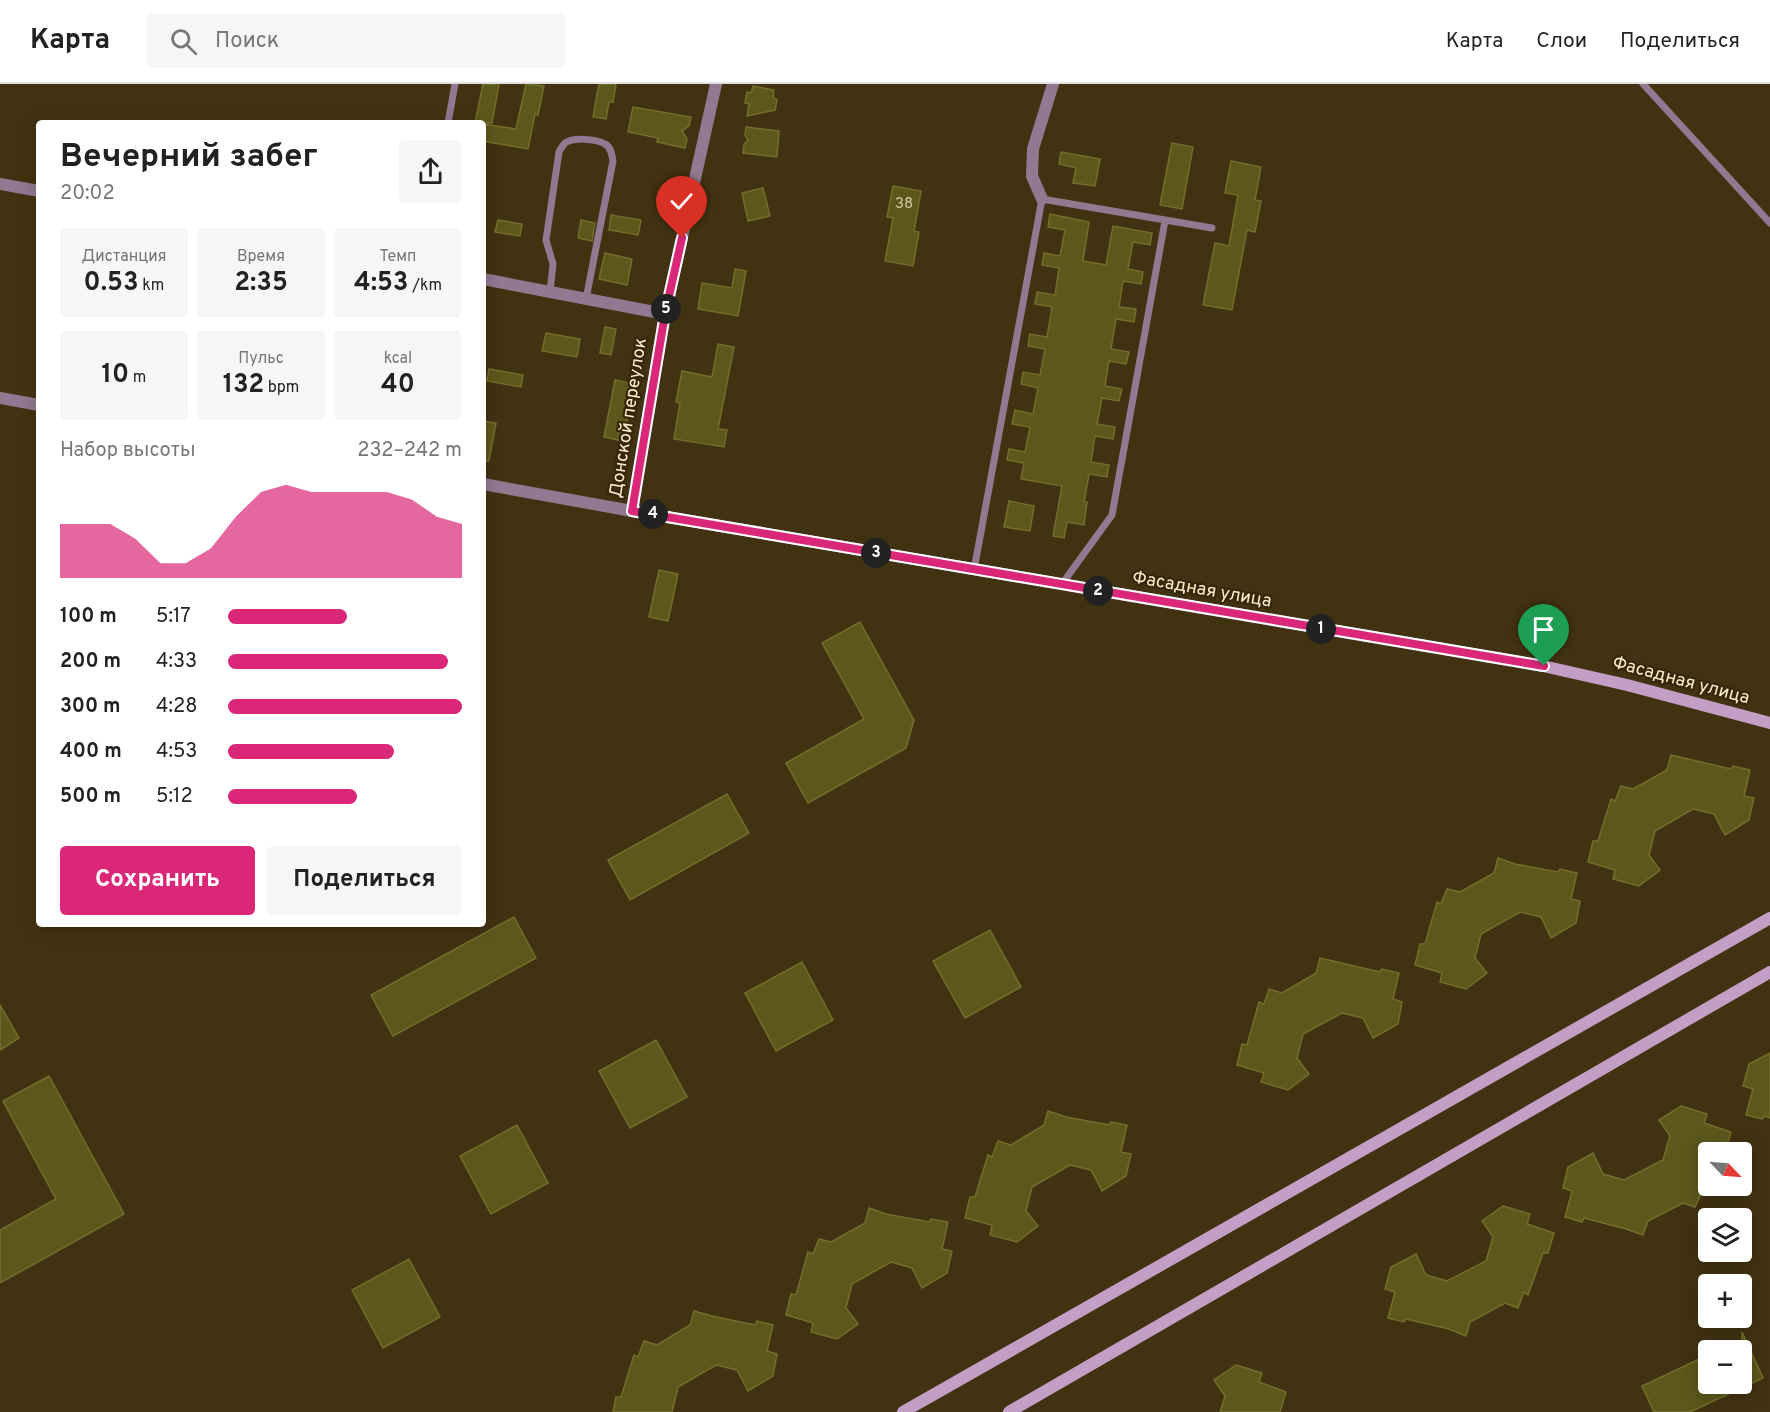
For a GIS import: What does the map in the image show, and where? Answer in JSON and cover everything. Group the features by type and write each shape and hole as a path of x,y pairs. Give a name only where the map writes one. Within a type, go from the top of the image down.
{"main road":[{"name":"Фасадная улица","path":"632,511 1554,668 1770,723"},
{"path":"903,1412 1770,918"},
{"path":"1009,1412 1770,972"}],"street":[{"name":"Донской переулок","path":"632,511 665,314 716,84"},
{"path":"1042,199 1032,176 1033,149 1053,84"},
{"path":"0,184 36,190"},
{"path":"486,280 665,314"},
{"path":"0,398 36,404"},
{"name":"Фасадная улица","path":"486,485 632,511"}],"lane":[{"path":"449,120 455,84"},
{"path":"1643,84 1770,224"},
{"path":"550,292 553,264 546,240 559,152 564,143 575,140 596,141 605,144 611,150 614,161 586,299"},
{"path":"974,570 1042,199 1212,228"},
{"path":"1061,585 1112,515 1165,220"}],"building":[{"path":"483,84 499,84 492,123 486,123 486,120 476,120"},
{"path":"526,84 544,86 538,115 535,114 528,149 486,142 486,124 516,129"},
{"path":"599,84 616,84 613,102 609,102 606,119 593,117"},
{"path":"753,86 774,90 773,97 777,100 775,110 747,116 749,104 745,103 747,92 751,93"},
{"path":"633,107 691,117 689,126 682,131 687,139 685,148 657,142 658,138 628,132"},
{"path":"746,127 779,131 777,157 743,153 744,144 748,140 745,135"},
{"path":"1172,143 1193,147 1182,209 1160,205"},
{"path":"1061,152 1100,159 1095,186 1073,183 1076,168 1059,164"},
{"path":"1231,161 1261,167 1255,200 1261,201 1255,232 1247,230 1232,310 1203,305 1215,243 1229,246 1238,195 1225,193"},
{"path":"893,186 921,191 914,231 919,232 913,266 885,261 893,218 887,217"},
{"path":"763,188 770,216 748,221 742,193"},
{"path":"1050,214 1089,222 1083,261 1106,265 1113,226 1152,233 1150,245 1133,242 1128,269 1143,272 1141,284 1123,281 1119,307 1136,309 1134,322 1116,319 1111,349 1129,352 1126,364 1109,361 1105,386 1122,389 1119,401 1102,398 1097,424 1115,427 1113,439 1095,436 1091,462 1109,465 1107,477 1089,474 1084,502 1087,502 1084,525 1067,522 1064,538 1053,536 1062,486 1021,479 1024,463 1007,460 1009,449 1025,452 1030,427 1012,424 1015,410 1033,414 1038,388 1021,384 1023,372 1040,375 1045,349 1028,346 1030,334 1047,337 1052,307 1035,304 1037,292 1055,295 1059,268 1042,265 1044,253 1060,256 1065,230 1048,227"},
{"path":"611,215 641,220 638,235 609,230"},
{"path":"498,220 522,224 520,236 495,232"},
{"path":"581,220 595,223 592,241 578,238"},
{"path":"605,253 632,259 627,285 599,279"},
{"path":"735,269 746,271 738,316 698,309 702,283 732,288"},
{"path":"605,327 616,329 611,355 600,353"},
{"path":"546,333 580,339 577,357 542,351"},
{"path":"718,344 734,347 718,429 727,430 724,447 674,439 680,403 676,402 682,371 712,377"},
{"path":"489,369 523,375 521,387 487,381"},
{"path":"615,380 634,384 623,441 604,437"},
{"path":"486,421 496,423 489,461 486,461"},
{"path":"1009,501 1034,506 1030,531 1004,527"},
{"path":"659,570 678,574 668,621 649,617"},
{"path":"860,622 914,720 906,748 808,803 786,763 864,719 822,643"},
{"path":"1671,755 1731,769 1733,766 1750,770 1744,796 1754,798 1749,820 1725,835 1714,814 1693,809 1655,831 1649,855 1660,870 1639,886 1613,879 1615,870 1588,862 1593,841 1598,841 1611,799 1615,801 1621,786 1633,789 1667,770"},
{"path":"727,794 749,833 630,900 608,860"},
{"path":"1498,858 1515,864 1577,873 1571,899 1580,901 1576,923 1551,938 1541,917 1520,912 1481,934 1475,958 1487,973 1466,989 1440,982 1442,973 1415,965 1420,944 1425,944 1437,902 1441,904 1447,889 1460,892 1494,873"},
{"path":"514,917 536,958 393,1036 371,995"},
{"path":"990,930 1021,987 965,1018 933,961"},
{"path":"1320,958 1380,972 1382,969 1399,973 1393,999 1402,1002 1398,1024 1373,1038 1363,1018 1342,1013 1303,1034 1297,1058 1309,1074 1288,1090 1261,1082 1264,1073 1237,1065 1242,1044 1247,1045 1259,1002 1264,1004 1269,989 1282,993 1316,973"},
{"path":"802,962 833,1020 776,1051 745,993"},
{"path":"0,1005 19,1038 0,1050"},
{"path":"656,1040 687,1097 630,1128 599,1071"},
{"path":"1770,1053 1770,1118 1764,1116 1762,1119 1746,1115 1753,1089 1743,1086 1749,1064"},
{"path":"49,1076 124,1214 0,1283 0,1230 56,1199 3,1101"},
{"path":"1681,1106 1707,1114 1704,1123 1731,1132 1728,1142 1698,1142 1698,1196 1700,1196 1695,1207 1683,1203 1648,1221 1643,1235 1584,1218 1582,1222 1565,1217 1572,1191 1563,1188 1568,1167 1593,1153 1603,1174 1624,1180 1663,1160 1670,1136 1659,1120"},
{"path":"1048,1111 1066,1117 1109,1125 1111,1122 1127,1125 1121,1152 1131,1154 1126,1176 1102,1191 1091,1170 1070,1165 1032,1187 1026,1211 1038,1226 1017,1242 990,1235 992,1225 965,1218 970,1197 975,1197 988,1155 992,1157 998,1141 1011,1145 1044,1125"},
{"path":"517,1125 548,1183 491,1214 460,1156"},
{"path":"1503,1206 1530,1214 1527,1224 1554,1233 1548,1253 1543,1253 1528,1295 1524,1292 1518,1308 1505,1303 1470,1322 1466,1336 1449,1329 1406,1319 1404,1322 1388,1318 1395,1292 1385,1289 1391,1267 1416,1254 1426,1275 1447,1281 1486,1261 1493,1237 1482,1221"},
{"path":"869,1208 886,1214 929,1222 931,1219 948,1222 942,1249 952,1251 947,1273 922,1288 912,1268 891,1262 852,1284 846,1308 858,1324 837,1339 811,1332 813,1323 786,1315 791,1294 796,1295 808,1252 813,1254 819,1239 831,1242 865,1223"},
{"path":"409,1259 440,1317 383,1348 352,1290"},
{"path":"694,1311 755,1325 757,1321 773,1325 767,1351 777,1354 773,1376 748,1391 737,1370 716,1365 678,1387 672,1412 613,1412 616,1397 621,1397 634,1355 638,1357 644,1341 657,1345 690,1325"},
{"path":"1752,1354 1763,1378 1752,1383"},
{"path":"1698,1360 1698,1394 1729,1394 1690,1412 1654,1412 1642,1386"},
{"path":"1236,1365 1262,1373 1259,1382 1286,1392 1280,1412 1220,1412 1225,1396 1214,1380"}],"route":[{"path":"682,238 665,314 632,511 1544,666"}]}
